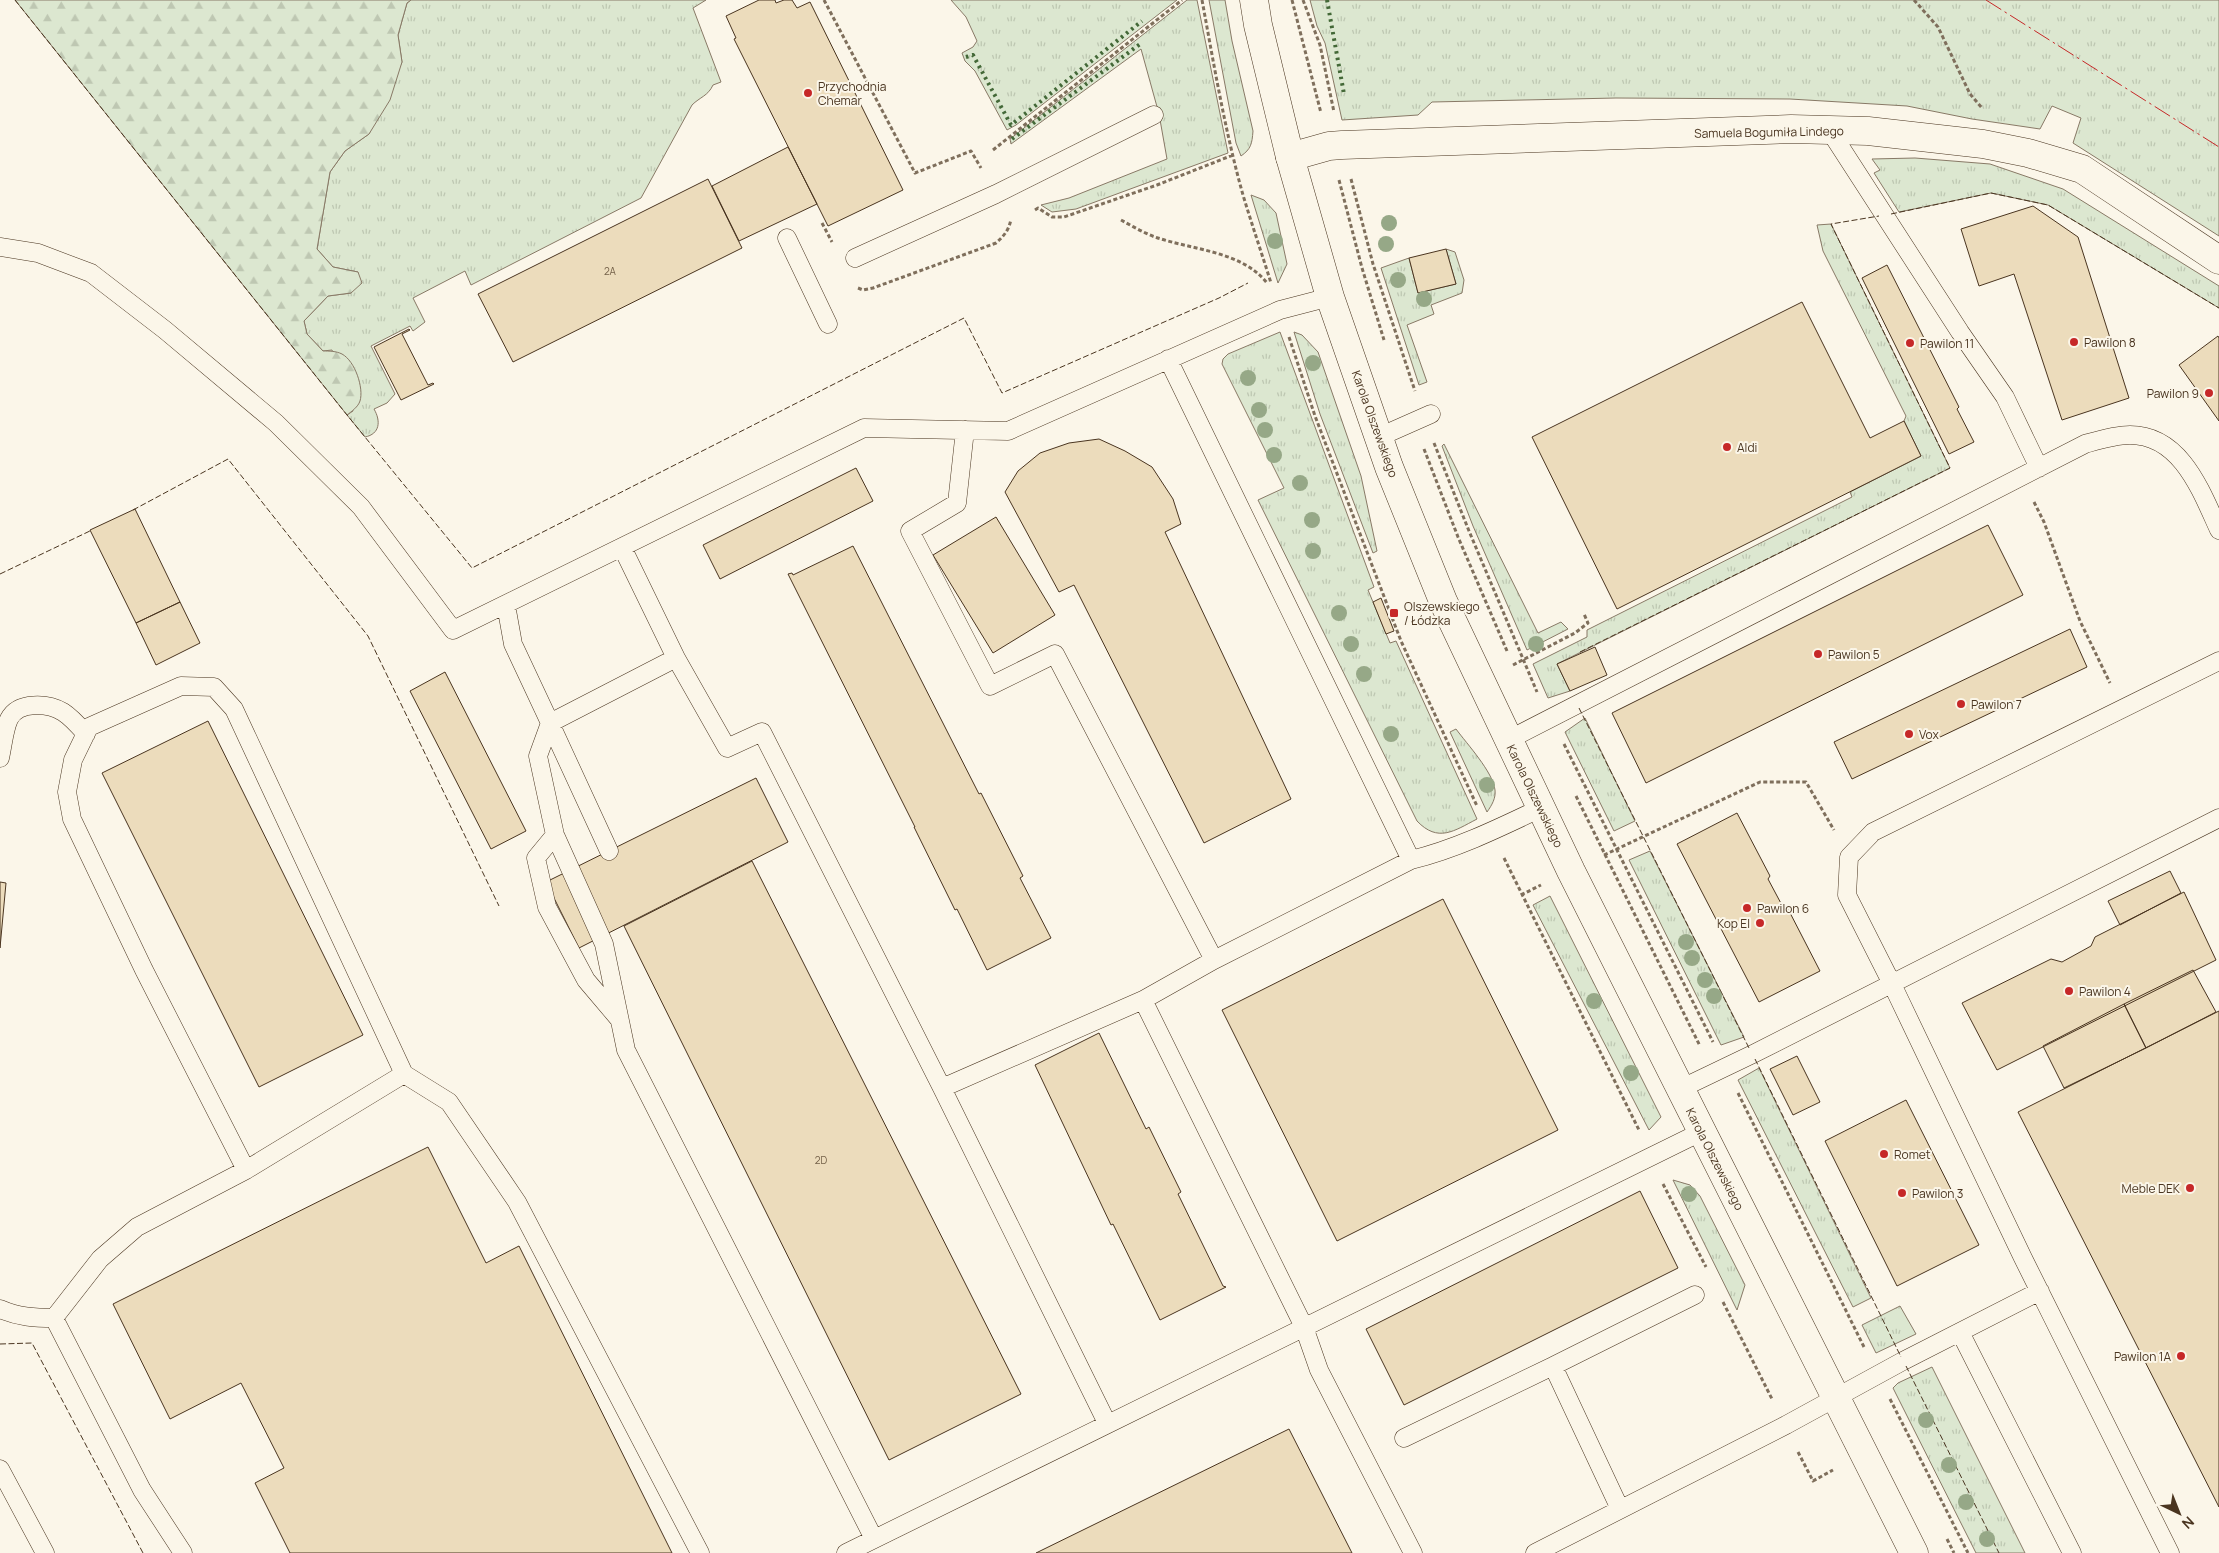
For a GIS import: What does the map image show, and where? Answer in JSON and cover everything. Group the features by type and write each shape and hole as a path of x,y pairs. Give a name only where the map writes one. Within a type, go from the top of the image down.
{"street":[{"name":"Karola Olszewskiego","path":"1254,0 1290,157 1330,297 1379,437 1443,601 1541,808 1701,1132 1837,1397 1914,1553"},
{"name":"Samuela Bogumiła Lindego","path":"1290,157 1336,145 1781,130 1878,132 1992,146 2028,153 2082,170 2219,260"}],"lane":[{"path":"855,258 996,194 1154,115"},
{"path":"1830,130 1960,332 2005,397 2039,468"},
{"path":"787,238 828,324"},
{"path":"0,247 38,253 91,274 165,330 269,417 361,507 453,630 864,428 1008,431 1280,310 1330,297"},
{"path":"1168,360 1411,860"},
{"path":"1379,437 1423,418"},
{"path":"965,430 957,503 910,530 990,686 1056,654 1214,960"},
{"path":"1508,740 2085,444 2107,438 2130,435 2152,439 2171,450 2196,480 2219,530"},
{"path":"622,547 676,658 726,748 762,732 942,1088 1107,1423"},
{"path":"506,604 513,644 609,851"},
{"path":"676,658 550,723 538,756 555,835 604,944 622,1021 626,1050 874,1539"},
{"path":"2170,1553 1847,895 1849,857 1872,832 2219,662"},
{"path":"246,1170 144,970 72,819 67,792 73,760 88,728 181,686 214,687 234,709 404,1074 449,1102 517,1202 700,1553"},
{"path":"0,758 9,718 20,708 33,706 49,707 62,712 86,734"},
{"path":"942,1088 1143,1000 1214,960 1411,860 1428,856 1490,832 1541,808"},
{"path":"1680,1089 2219,818"},
{"path":"555,835 536,858 547,906 586,980 622,1021"},
{"path":"1143,1000 1304,1327 1319,1370 1413,1553"},
{"path":"54,1318 100,1259 137,1227 246,1170 404,1074"},
{"path":"846,1553 1701,1132"},
{"path":"1536,1553 1786,1425 1878,1374 2040,1291"},
{"path":"1404,1438 1695,1295"},
{"path":"0,1309 12,1314 35,1318 54,1318"},
{"path":"54,1318 142,1490 183,1553"},
{"path":"1960,1332 2072,1553"},
{"path":"1553,1366 1620,1509"},
{"path":"0,1469 45,1553"}],"path":[{"path":"824,0 914,172 971,152 1011,219"},
{"path":"993,150 1182,0"},
{"path":"1202,0 1219,96 1243,194 1315,416 1401,641 1490,832 1706,1269"},
{"path":"1292,0 1373,264 1423,418 1458,537 1516,672"},
{"path":"1303,0 1320,45 1336,145 1362,268 1384,342"},
{"path":"1914,0 1943,36 1970,94 1996,122 1992,146"},
{"path":"1038,208 1052,217 1064,217 1157,185 1233,155"},
{"path":"1121,220 1155,237 1190,245 1229,258 1258,272 1267,283"},
{"path":"1423,418 1523,660 1616,850 1719,1070"},
{"path":"2023,477 2044,522 2080,621 2123,709"},
{"path":"1513,665 1576,633 1588,623 1584,614"},
{"path":"1598,858 1760,782 1806,782 1849,857"},
{"path":"1575,794 1878,1374 1968,1553"},
{"path":"1521,895 1544,884"},
{"path":"1720,1296 1813,1481 1837,1468"},
{"path":"1946,1536 1954,1553"}],"green space":[{"path":"15,0 411,0 407,3 398,35 402,62 390,100 369,134 345,151 330,172 317,249 333,267 358,272 362,283 351,293 328,296 304,321 307,334 323,351 335,352 347,357 357,375 361,389 360,401 347,415"},
{"path":"411,0 706,0 693,8 721,82 713,85 706,94 692,105 641,198 471,285 465,271 413,298 425,322 413,331 410,326 371,346 395,394 387,403 374,409 378,418 378,426 374,433 365,437 347,415 353,411 332,350 323,351 307,334 304,321 328,296 351,293 358,272 333,267 317,249 330,172 345,151 369,134 402,62 398,35 407,3"},
{"path":"951,0 1177,0 1007,130 975,71 965,61 962,53 973,47 977,41 966,17"},
{"path":"1187,0 1197,0 1228,153 1076,209 1052,212 1041,205 1069,198 1167,159 1159,114 1141,49 1011,144 1010,139"},
{"path":"1209,0 1225,0 1232,41 1253,131 1250,146 1241,156 1236,143"},
{"path":"1310,0 2219,0 2219,236 2073,143 2081,118 2052,106 2040,129 1972,119 1907,106 1790,99 1616,98 1432,102 1418,115 1342,120 1325,43 1317,26"},
{"path":"1915,158 1990,164 2063,189 2219,286 2219,308 2048,205 1991,193 1899,212 1874,173 1880,170 1872,159"},
{"path":"1251,195 1264,200 1276,213 1287,264 1278,283"},
{"path":"1831,224 1950,468 1557,664 1570,691 1548,698 1533,664 1587,637 1587,630 1852,497 1850,492 1921,456 1904,421 1906,416 1823,251 1817,225"},
{"path":"1446,249 1455,252 1464,280 1462,293 1431,305 1434,314 1407,325 1427,382 1419,385 1381,268 1409,258 1418,293 1456,284"},
{"path":"1280,332 1374,587 1368,590 1390,643 1396,641 1477,819 1453,831 1446,833 1432,832 1417,821 1258,500 1284,488 1222,364 1223,359 1228,354"},
{"path":"1294,332 1302,335 1318,352 1361,476 1377,551 1373,553 1320,414"},
{"path":"1444,444 1538,633 1561,622 1568,629 1527,650 1473,526 1442,446"},
{"path":"1585,718 1635,821 1614,831 1565,732"},
{"path":"1456,729 1485,767 1493,783 1495,796 1487,812 1450,732"},
{"path":"1650,851 1744,1037 1721,1045 1629,860"},
{"path":"1550,896 1661,1117 1649,1130 1533,905"},
{"path":"1759,1068 1871,1298 1853,1307 1738,1080"},
{"path":"1673,1180 1690,1185 1700,1196 1745,1285 1737,1310"},
{"path":"1900,1306 1916,1334 1876,1353 1862,1325"},
{"path":"1932,1367 2025,1553 1976,1553 1893,1388 1898,1383"}],"building":[{"name":"Przychodnia Chemar","path":"759,0 775,0 776,3 792,0 797,8 810,2 903,190 828,226 734,39 736,38 726,16"},
{"path":"788,147 817,204 739,241 712,186"},
{"path":"708,179 742,248 513,362 478,294"},
{"name":"Pawilon 8","path":"2033,206 2078,237 2129,398 2062,420 2014,274 1979,286 1961,229"},
{"path":"1446,249 1456,284 1418,293 1409,258"},
{"name":"Pawilon 11","path":"1887,265 1959,407 1957,409 1974,442 1949,454 1862,278"},
{"name":"Aldi","path":"1802,302 1870,438 1904,421 1921,456 1617,609 1532,437"},
{"path":"409,329 402,334 428,385 434,384 401,400 374,347"},
{"name":"Pawilon 9","path":"2218,336 2219,338 2219,421 2179,365"},
{"path":"1099,439 1125,451 1152,467 1173,499 1181,524 1165,532 1291,799 1204,843 1074,585 1059,592 1005,492 1018,471 1040,453 1069,443"},
{"path":"856,468 873,501 720,579 703,545"},
{"path":"135,509 180,602 136,623 90,530"},
{"path":"996,517 1055,615 993,653 933,555"},
{"name":"Pawilon 5","path":"1988,525 2023,595 1646,783 1612,713"},
{"path":"853,546 979,794 981,793 1023,876 1020,878 1051,938 987,970 957,909 955,910 788,574 792,573 793,575"},
{"path":"1381,598 1394,631 1386,634 1373,602"},
{"path":"180,602 200,643 156,665 136,623"},
{"name":"Pawilon 7","path":"2070,629 2087,667 1852,779 1834,742"},
{"path":"1595,647 1607,675 1570,691 1557,664"},
{"path":"445,672 526,831 491,849 410,691"},
{"path":"208,721 363,1035 259,1087 102,773"},
{"path":"756,778 788,842 579,948 546,882"},
{"name":"Pawilon 6","path":"1737,813 1770,876 1768,879 1784,909 1787,907 1820,971 1759,1002 1677,844"},
{"path":"752,861 1021,1394 889,1460 624,926"},
{"path":"2170,871 2181,893 2120,925 2108,901"},
{"path":"0,882 6,883 0,948"},
{"name":"Pawilon 4","path":"2184,892 2216,960 1997,1070 1962,1003 2051,959 2062,962 2091,946 2095,937"},
{"path":"1443,899 1558,1130 1337,1241 1222,1010"},
{"path":"2193,970 2216,1012 2146,1048 2124,1004"},
{"path":"2124,1004 2146,1048 2064,1088 2043,1046"},
{"name":"Pawilon 1A","path":"2219,1011 2219,1507 2018,1112"},
{"path":"1099,1033 1146,1129 1149,1127 1181,1192 1178,1194 1223,1286 1226,1287 1160,1320 1113,1224 1111,1225 1035,1065"},
{"path":"1797,1056 1820,1102 1793,1115 1770,1069"},
{"name":"Pawilon 3","path":"1906,1100 1979,1245 1897,1286 1825,1141"},
{"path":"428,1147 486,1263 519,1246 672,1553 290,1553 255,1483 284,1468 241,1383 170,1419 113,1304"},
{"path":"1640,1191 1678,1268 1404,1405 1366,1329"},
{"path":"1289,1429 1352,1553 1036,1553"}],"hedge":[{"path":"1327,0 1344,94"},
{"path":"966,57 973,55 1011,125 1142,21"},
{"path":"1012,139 1140,44"}],"fence":[{"path":"15,0 472,568 964,318 1002,393 1219,298 1248,283"},
{"path":"1891,214 1991,193 2048,205 2219,308"},
{"path":"1580,652 1950,468 1831,224 1879,216"},
{"path":"133,510 228,459 368,636 499,906"},
{"path":"0,574 92,530"},
{"path":"1579,708 1750,1050"},
{"path":"1755,1059 1901,1357"},
{"path":"0,1344 32,1343 143,1553"},
{"path":"1906,1366 1999,1553"}],"power":[{"path":"1986,0 2219,147"}],"place":[{"name":"Przychodnia Chemar","path":"808,93"},
{"name":"Pawilon 8","path":"2074,342"},
{"name":"Pawilon 11","path":"1910,343"},
{"name":"Pawilon 9","path":"2209,393"},
{"name":"Aldi","path":"1727,447"},
{"name":"Olszewskiego / Łódzka","path":"1394,613"},
{"name":"Pawilon 5","path":"1818,654"},
{"name":"Pawilon 7","path":"1961,704"},
{"name":"Vox","path":"1909,734"},
{"name":"Pawilon 6","path":"1747,908"},
{"name":"Kop El","path":"1760,923"},
{"name":"Pawilon 4","path":"2069,991"},
{"name":"Romet","path":"1884,1154"},
{"name":"Meble DEK","path":"2190,1188"},
{"name":"Pawilon 3","path":"1902,1193"},
{"name":"Pawilon 1A","path":"2181,1356"}]}
